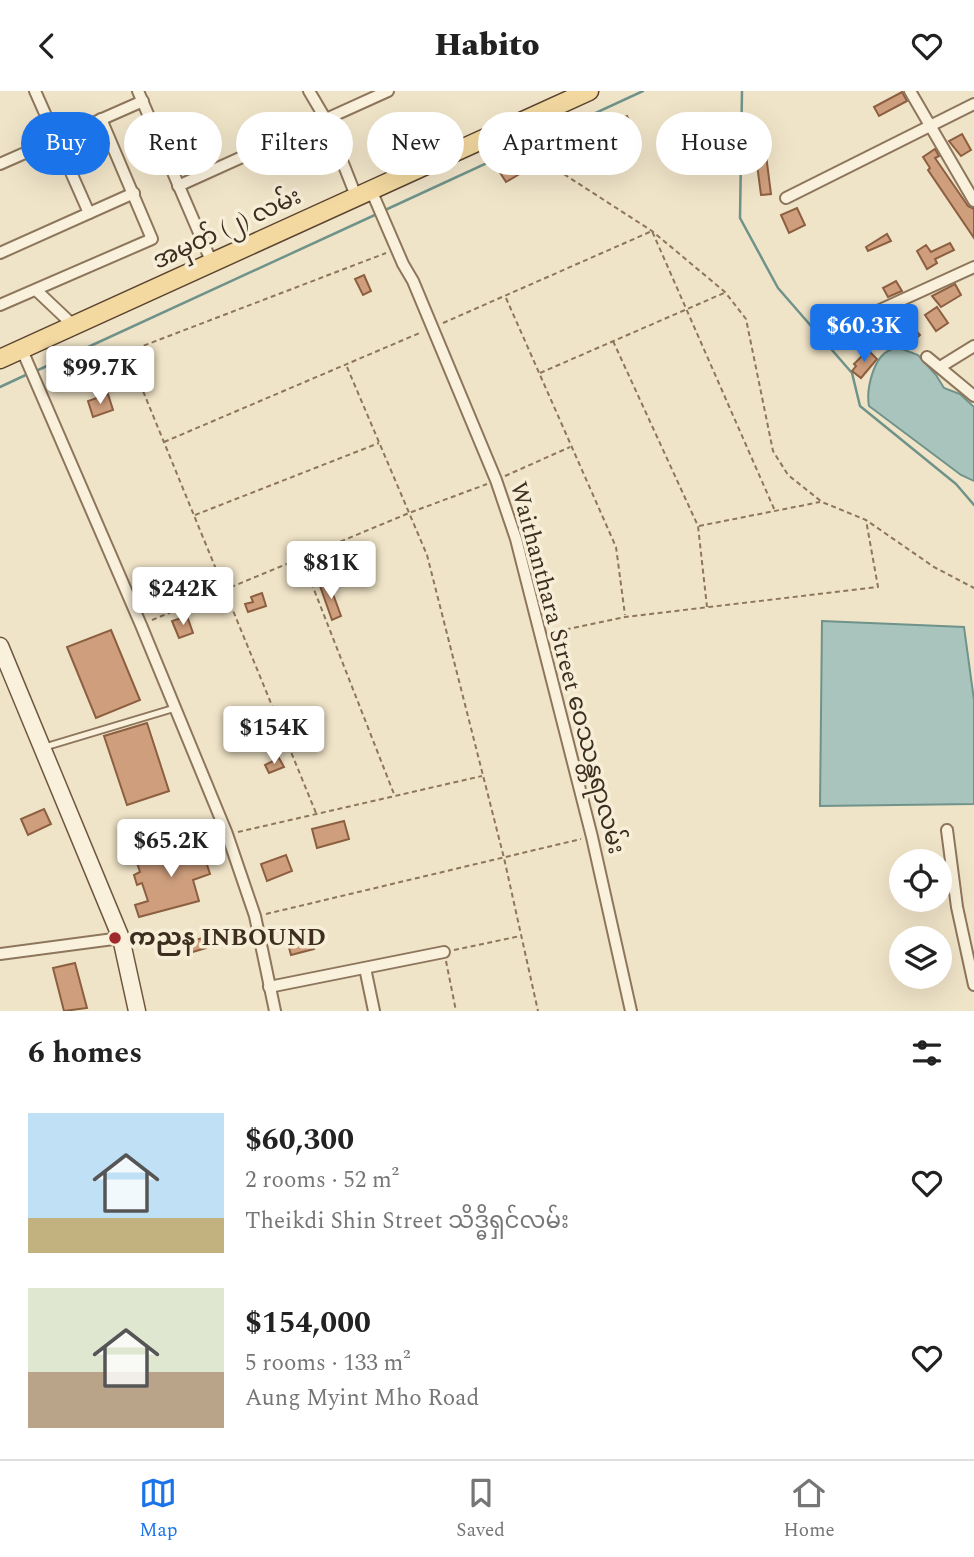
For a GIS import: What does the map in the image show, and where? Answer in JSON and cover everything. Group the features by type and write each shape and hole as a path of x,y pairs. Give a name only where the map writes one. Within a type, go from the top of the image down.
{"main road":[{"name":"အမှတ် (၂) လမ်း","path":"543,112 589,91"},
{"name":"အမှတ် (၂) လမ်း","path":"0,359 478,141"}],"street":[{"path":"35,91 45,112"},
{"name":"Waithanthara Street ဝေဿန္တရာလမ်း","path":"309,91 322,112"},
{"path":"340,112 388,91"},
{"path":"910,91 971,188 974,201"},
{"path":"110,114 140,96 212,263"},
{"path":"786,198 974,104"},
{"path":"0,305 152,239 110,139"},
{"path":"0,164 21,155"},
{"path":"178,186 236,159"},
{"name":"Waithanthara Street ဝေဿန္တရာလမ်း","path":"353,171 413,281 496,480 516,540 592,837 631,1011"},
{"path":"73,175 89,213"},
{"path":"0,253 134,193"},
{"path":"871,314 974,267"},
{"path":"36,290 74,326"},
{"path":"940,367 974,346"},
{"path":"22,350 141,625 227,834 255,916 275,1011"},
{"path":"927,357 972,391"},
{"path":"0,646 121,938 137,1011"},
{"path":"947,829 957,907 974,985"},
{"path":"0,954 121,938"},
{"path":"269,988 444,952"},
{"path":"365,968 374,1011"}],"lane":[{"path":"42,747 175,708"}],"path":[{"path":"565,175 652,231 725,292 746,319 773,451 788,475 822,502 866,520 934,567 974,588"},
{"path":"164,442 506,297 652,231"},
{"path":"652,231 775,511"},
{"path":"40,393 127,352 397,249"},
{"path":"539,374 725,292"},
{"path":"506,297 616,547 625,617"},
{"path":"612,341 698,526 708,607"},
{"path":"127,352 316,813"},
{"path":"346,366 427,555 504,858 538,1011"},
{"path":"194,516 379,443"},
{"path":"141,625 409,513 496,480 570,447"},
{"path":"698,526 822,502"},
{"path":"541,635 625,617 878,587 866,520"},
{"path":"301,558 394,795"},
{"path":"227,834 483,775"},
{"path":"255,916 592,837"},
{"path":"456,1011 444,952 521,936"}],"water":[{"path":"902,349 918,355 944,388 960,394 974,407 974,481 961,475 869,406 870,383 879,359 890,350"},
{"path":"822,621 964,627 974,700 974,804 820,806"}],"building":[{"path":"902,92 907,101 879,116 874,107"},
{"path":"962,134 971,150 961,156 949,141"},
{"path":"935,149 939,156 935,158 968,206 974,209 974,238 928,170 930,168 923,157"},
{"path":"502,175 518,175 506,182"},
{"path":"758,175 769,175 771,194 761,195"},
{"path":"797,208 805,225 789,233 781,215"},
{"path":"887,234 891,241 868,251 866,247"},
{"path":"950,243 954,250 935,259 937,263 927,269 917,251 926,245 931,252"},
{"path":"364,275 371,291 363,295 355,279"},
{"path":"896,281 902,291 888,297 883,288"},
{"path":"955,284 961,295 941,307 932,296"},
{"path":"937,307 948,323 936,331 925,315"},
{"path":"907,321 920,335 911,343 898,329"},
{"path":"868,350 877,359 861,378 852,371 856,366 854,364"},
{"path":"108,394 113,410 93,417 88,401"},
{"path":"341,550 345,559 314,570 311,560"},
{"path":"329,583 341,616 332,620 320,586"},
{"path":"262,593 266,606 248,612 245,604 253,602 251,597"},
{"path":"187,616 193,633 179,638 172,621"},
{"path":"111,630 140,700 96,718 67,647"},
{"path":"147,723 169,791 127,805 104,736"},
{"path":"279,758 284,767 269,773 265,765"},
{"path":"44,809 51,824 28,835 21,819"},
{"path":"344,821 349,839 317,848 312,829"},
{"path":"200,843 210,874 193,880 199,901 139,917 135,905 148,901 142,883 137,885 134,875 140,872 137,863"},
{"path":"286,855 292,871 267,881 261,864"},
{"path":"203,938 206,948 186,954 183,943"},
{"path":"311,938 314,949 291,955 288,944"},
{"path":"75,963 87,1008 64,1011 53,968"}],"waterway":[{"path":"383,211 643,91"},
{"path":"742,91 740,218 778,288 852,373 860,406 956,484 974,505"},
{"path":"36,371 377,214"},
{"path":"0,387 30,373"}],"place":[{"name":"ကညန INBOUND","path":"115,938"}]}
